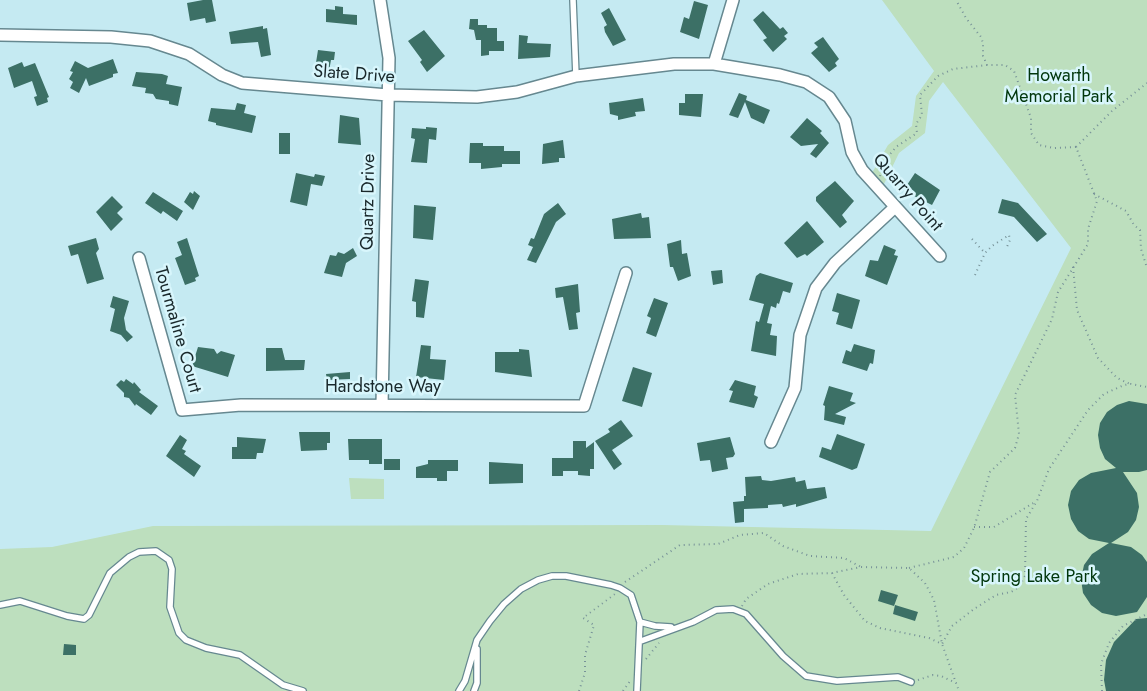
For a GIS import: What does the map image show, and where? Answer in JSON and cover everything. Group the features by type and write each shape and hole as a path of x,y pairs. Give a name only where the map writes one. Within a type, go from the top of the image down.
{"street":[{"name":"Quartz Drive","path":"380,0 387,36 388,95 382,405"},
{"path":"714,64 733,0"},
{"name":"Slate Drive","path":"0,35 111,37 150,41 188,54 222,75 242,83 388,95 477,97 517,92 576,76 664,65 714,64"},
{"name":"Quarry Point","path":"714,64 780,75 806,82 818,88 838,109 849,135 852,152 874,185 940,256"},
{"path":"771,442 795,388 800,334 816,288 835,263 894,208"},
{"name":"Tourmaline Court","path":"139,258 182,410"},
{"name":"Hardstone Way","path":"182,410 241,405 584,406 626,273"}],"lane":[{"path":"573,0 576,76"},
{"path":"0,604 20,601 67,616 84,619 90,615 110,573 129,557 140,552 156,551 164,554 170,564 170,607 179,633 186,640 206,648 240,655 283,685 303,691"},
{"path":"459,691 465,681 477,640 504,604 521,589 538,580 552,576 566,576 620,588 630,595 640,622 638,691"},
{"path":"640,641 725,608 740,611 783,656 806,676 837,681 898,677 911,682"},
{"path":"640,622 673,628"},
{"path":"474,691 477,683 477,640"}],"path":[{"path":"956,0 984,43 983,56 987,65"},
{"path":"874,185 883,172 886,159 896,147 917,132 916,124 922,115 920,95 938,76 953,69 1005,65 1014,70 1031,118 1031,133 1039,145 1054,148 1076,147 1112,111 1147,83"},
{"path":"740,611 746,599 784,577 798,574 832,573 861,567 909,568 954,557 964,548 974,527 990,472 1015,448 1019,434 1015,395 1040,340 1052,320 1058,292 1088,244 1088,229 1097,201 1076,147"},
{"path":"1094,194 1126,211 1134,225 1140,230 1141,249 1147,268"},
{"path":"974,275 985,253 1009,235 1010,240 1006,249"},
{"path":"972,238 985,253"},
{"path":"1072,267 1077,310 1098,358 1117,378 1131,384 1147,387"},
{"path":"942,644 952,626 974,609 996,595 1011,592 1019,586 1025,576 1026,519 1037,501 1049,469 1088,410 1104,394 1131,384"},
{"path":"974,527 994,528 1037,501"},
{"path":"624,583 680,546 718,544 740,535 764,533 783,546 810,556 844,558 861,567"},
{"path":"909,568 925,583 934,600 942,644 959,691"},
{"path":"832,573 844,595 865,621 880,628 929,638 942,644"},
{"path":"579,691 585,673 584,655 594,624 583,618 617,592"},
{"path":"1102,691 1101,664 1109,643 1123,626 1147,614"},
{"path":"638,668 662,639"},
{"path":"911,682 933,675 941,676 956,683"}],"green space":[{"name":"Spring Lake Park","path":"882,0 1147,0 1147,691 0,691 0,549 52,547 153,526 662,525 931,531 1071,248 943,82 929,101 925,133 899,153 883,186 872,173 888,145 912,126 916,96 934,71"},
{"path":"349,478 384,479 384,499 351,499"}],"building":[{"path":"212,0 216,21 206,23 205,18 190,21 187,3"},
{"path":"694,1 708,5 699,39 680,32 684,17 689,19"},
{"path":"335,6 343,7 343,14 357,15 357,25 326,22 326,9 335,10"},
{"path":"609,8 626,40 613,46 605,32 604,27 607,25 601,13"},
{"path":"763,11 780,29 783,27 788,33 784,36 787,39 773,52 763,40 767,38 753,20"},
{"path":"470,19 478,19 478,25 487,25 487,28 497,28 497,41 504,41 504,51 489,51 489,55 481,56 481,40 476,40 474,30 469,29"},
{"path":"263,26 263,29 267,28 271,55 261,57 258,42 231,44 229,32"},
{"path":"424,30 445,56 427,72 420,62 422,60 408,41"},
{"path":"519,35 528,36 527,43 551,44 550,57 518,59"},
{"path":"823,37 839,59 835,63 837,66 829,72 811,53 818,47 814,43"},
{"path":"318,50 335,52 329,71 315,69"},
{"path":"113,59 118,73 113,74 113,77 89,86 86,78 79,93 70,88 73,82 69,79 73,72 70,71 75,61 88,68"},
{"path":"22,62 24,67 35,63 49,97 47,98 48,102 37,106 34,97 37,96 32,81 14,88 8,68"},
{"path":"136,72 162,74 168,76 166,84 182,87 178,106 169,104 169,101 156,99 153,94 145,93 146,88 132,86"},
{"path":"739,93 747,96 746,100 770,110 764,124 751,118 745,102 738,118 729,115"},
{"path":"685,94 703,94 701,117 679,115 679,103 685,103"},
{"path":"643,98 645,111 635,112 636,116 618,120 618,116 610,114 609,103"},
{"path":"237,103 246,105 244,113 256,116 252,133 216,125 216,123 208,121 211,108 235,110"},
{"path":"340,115 359,118 361,145 338,143"},
{"path":"807,118 822,131 820,133 829,143 816,158 810,154 818,144 801,146 790,137"},
{"path":"426,127 437,128 436,140 429,139 427,163 411,162 415,139 411,138 412,128 426,129"},
{"path":"279,133 290,133 290,154 279,154"},
{"path":"563,140 565,158 559,158 559,162 542,164 543,144"},
{"path":"470,143 483,143 483,146 504,146 504,151 520,151 520,164 502,164 502,167 481,169 481,163 469,163"},
{"path":"296,173 314,177 315,174 325,176 322,186 311,184 307,206 290,202"},
{"path":"915,173 940,190 932,205 914,196 916,193 907,185"},
{"path":"835,181 854,201 842,215 847,222 840,228 816,201 816,197"},
{"path":"194,191 200,196 193,210 184,202 190,192 193,194"},
{"path":"153,192 183,211 177,221 163,211 161,214 145,203"},
{"path":"112,196 123,207 117,213 123,219 111,231 96,212"},
{"path":"1002,199 1018,203 1047,234 1037,242 1014,217 998,213"},
{"path":"558,203 566,214 556,222 536,263 527,260 533,247 528,245 531,238 534,239 544,214"},
{"path":"414,205 436,207 433,240 413,238"},
{"path":"641,213 642,218 649,217 651,238 614,239 612,219"},
{"path":"807,221 824,242 807,256 805,254 797,258 784,243"},
{"path":"96,238 99,249 96,253 104,279 87,284 78,254 71,256 68,246"},
{"path":"187,238 199,276 195,278 196,281 185,285 175,258 182,255 177,242"},
{"path":"681,240 682,254 687,253 691,276 678,281 673,267 670,267 667,244"},
{"path":"884,245 896,250 894,255 898,256 887,285 865,276 870,260 878,261"},
{"path":"353,248 357,256 346,263 342,277 324,273 330,255 336,256 338,252 344,254"},
{"path":"722,270 723,283 713,285 711,271"},
{"path":"760,273 793,283 790,293 783,291 776,308 771,306 767,323 772,324 770,335 777,336 776,356 751,351 756,321 759,322 764,304 749,300 756,276"},
{"path":"415,279 429,281 424,318 416,317 416,302 412,301"},
{"path":"578,284 580,312 576,313 578,329 569,330 563,297 556,298 555,288"},
{"path":"837,293 860,300 852,329 836,324 839,313 832,311"},
{"path":"113,296 129,301 124,318 126,330 133,337 127,342 121,335 110,331 115,309 110,307"},
{"path":"654,298 668,303 656,337 646,333 651,318 647,316"},
{"path":"854,344 875,350 873,364 870,363 867,371 842,363 846,350 851,352"},
{"path":"421,345 431,346 430,359 446,360 444,380 416,377"},
{"path":"198,347 214,349 217,354 221,351 235,355 228,377 192,366"},
{"path":"266,348 282,348 285,360 305,360 304,370 266,371"},
{"path":"519,349 529,350 532,377 495,372 495,352 519,352"},
{"path":"633,367 652,373 642,407 622,401"},
{"path":"350,372 350,379 327,380 326,374"},
{"path":"126,379 133,384 134,382 141,390 139,392 158,406 151,415 136,404 135,406 129,398 124,397 124,393 116,385 121,380 124,382"},
{"path":"735,380 756,386 754,395 758,397 754,408 729,402 733,391 729,390"},
{"path":"829,386 853,393 850,401 856,403 835,414 846,417 844,425 824,420 825,406 823,405"},
{"path":"1129,401 1147,404 1147,470 1123,472 1137,493 1139,507 1136,520 1128,532 1111,543 1131,547 1142,555 1147,562 1147,597 1137,612 1116,616 1102,613 1091,605 1083,593 1081,579 1084,565 1092,554 1109,543 1089,539 1078,531 1071,519 1068,505 1071,491 1079,480 1091,473 1116,468 1105,459 1100,448 1098,435 1100,423 1107,412 1117,405"},
{"path":"621,420 633,436 612,450 622,464 614,470 595,441 610,432 608,429"},
{"path":"299,432 330,432 330,443 327,443 327,450 301,451"},
{"path":"837,434 865,444 857,468 852,470 819,457 822,447 831,450"},
{"path":"180,435 187,440 182,449 186,451 184,454 201,466 194,477 166,456"},
{"path":"237,437 266,439 263,453 257,453 256,459 232,459 232,447 237,447"},
{"path":"730,437 735,454 733,457 726,458 728,469 712,472 710,460 700,461 697,443"},
{"path":"348,439 382,439 382,464 369,464 369,460 349,460"},
{"path":"573,441 586,441 586,448 594,442 594,469 590,469 590,476 578,475 578,471 563,471 563,476 552,476 552,458 573,458"},
{"path":"384,459 400,459 400,470 384,470"},
{"path":"428,460 458,460 458,471 447,471 447,481 437,481 437,478 416,478 416,467 428,464"},
{"path":"489,462 523,464 523,483 489,484"},
{"path":"761,476 762,480 771,481 795,477 796,482 805,480 807,489 825,487 827,498 796,507 796,504 783,507 782,504 768,505 768,508 744,509 744,522 735,523 733,502 744,501 744,496 746,496 745,477"},
{"path":"881,590 898,595 894,606 878,601"},
{"path":"895,605 918,612 915,621 893,614"},
{"path":"1147,618 1147,691 1106,691 1104,680 1106,660 1114,642 1136,619"},
{"path":"64,644 76,645 76,655 63,655"}],"park label":[{"name":"Howarth Memorial Park","path":"1059,87"}]}
